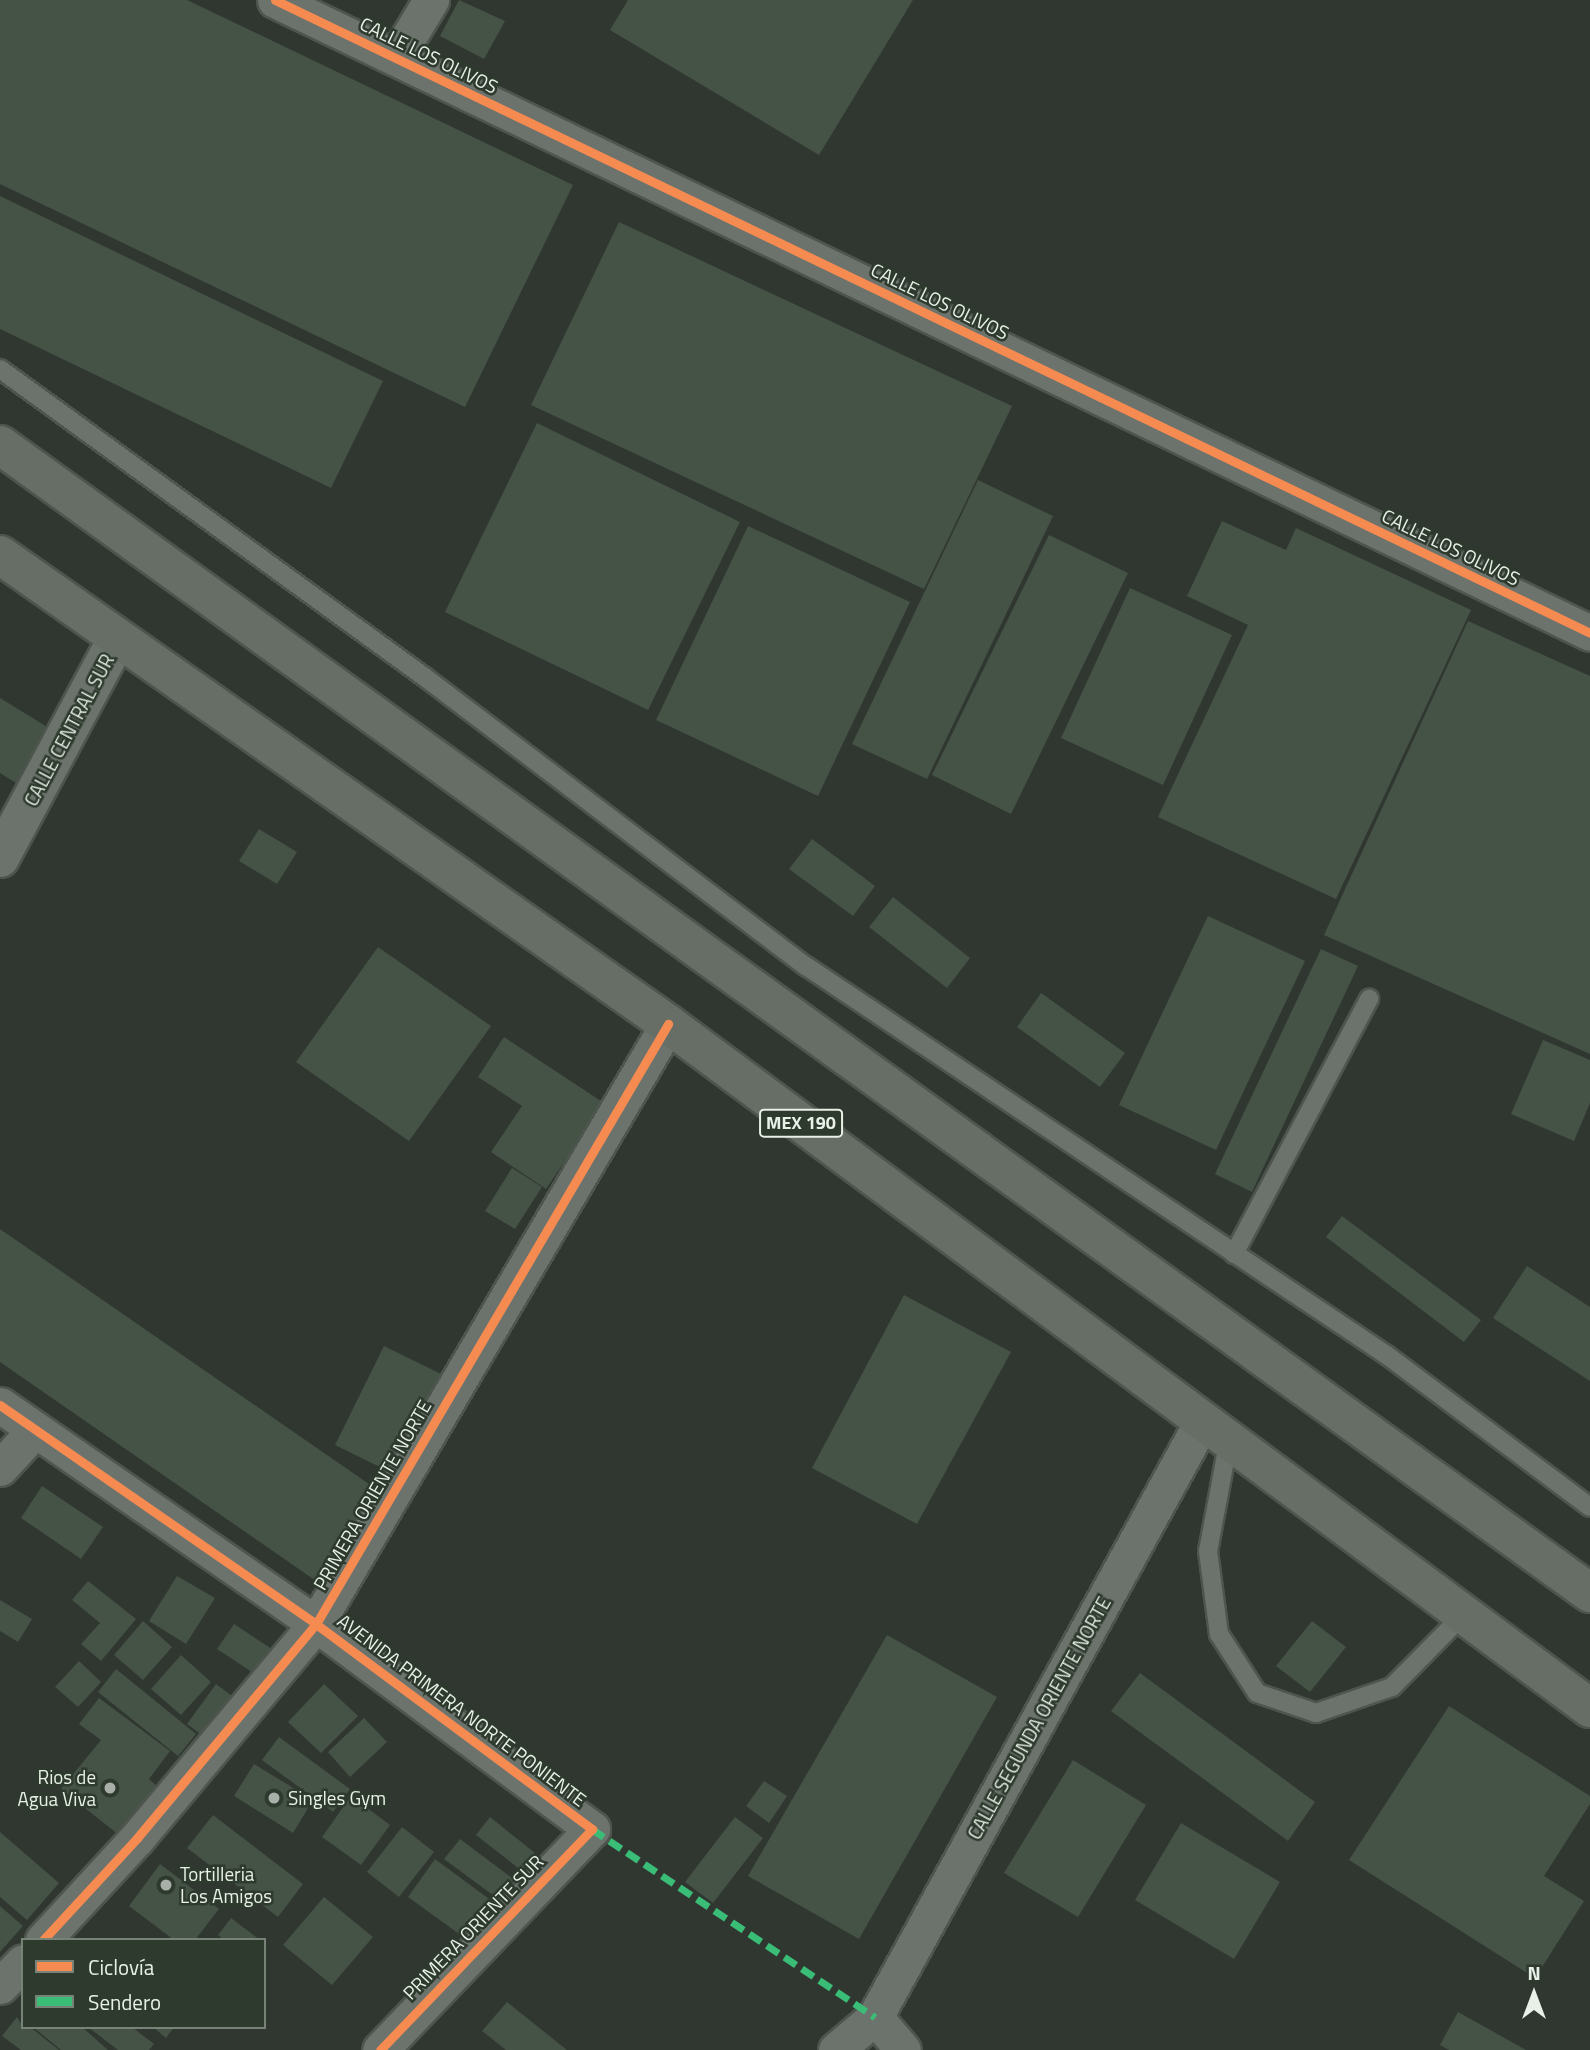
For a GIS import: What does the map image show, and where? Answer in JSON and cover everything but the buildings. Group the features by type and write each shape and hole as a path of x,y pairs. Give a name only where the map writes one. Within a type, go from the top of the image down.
{"main road":[{"path":"0,445 1590,1593"},
{"name":"MEX 190","path":"0,555 668,1024 1590,1708"}],"street":[{"name":"CALLE LOS OLIVOS","path":"275,0 1590,633"},
{"path":"396,58 431,0"},
{"name":"CALLE CENTRAL SUR","path":"0,858 117,639"},
{"name":"PRIMERA ORIENTE NORTE","path":"45,1938 138,1838 317,1624 668,1024"},
{"name":"AVENIDA PRIMERA NORTE PONIENTE","path":"0,1405 34,1432 317,1624 592,1829"},
{"name":"CALLE SEGUNDA ORIENTE NORTE","path":"875,2017 1216,1429"},
{"path":"0,1468 34,1432"},
{"name":"PRIMERA ORIENTE SUR","path":"380,2050 592,1829"},
{"path":"0,1986 21,1964"},
{"path":"836,2050 875,2017 903,2050"}],"lane":[{"path":"0,369 426,678 806,966 1388,1356 1590,1507"},
{"path":"1234,1254 1369,999"},
{"path":"1216,1429 1208,1551 1219,1634 1256,1693 1316,1713 1392,1687 1464,1615"}],"marked path":[{"path":"592,1829 875,2017"}],"cycle path":[{"path":"275,0 1590,633"},
{"path":"45,1938 137,1838 316,1624 668,1024"},
{"path":"0,1405 316,1624 592,1829 380,2050"}],"place":[{"name":"Rios de Agua Viva","path":"110,1788"},
{"name":"Singles Gym","path":"274,1798"},
{"name":"Tortilleria Los Amigos","path":"166,1885"}]}
